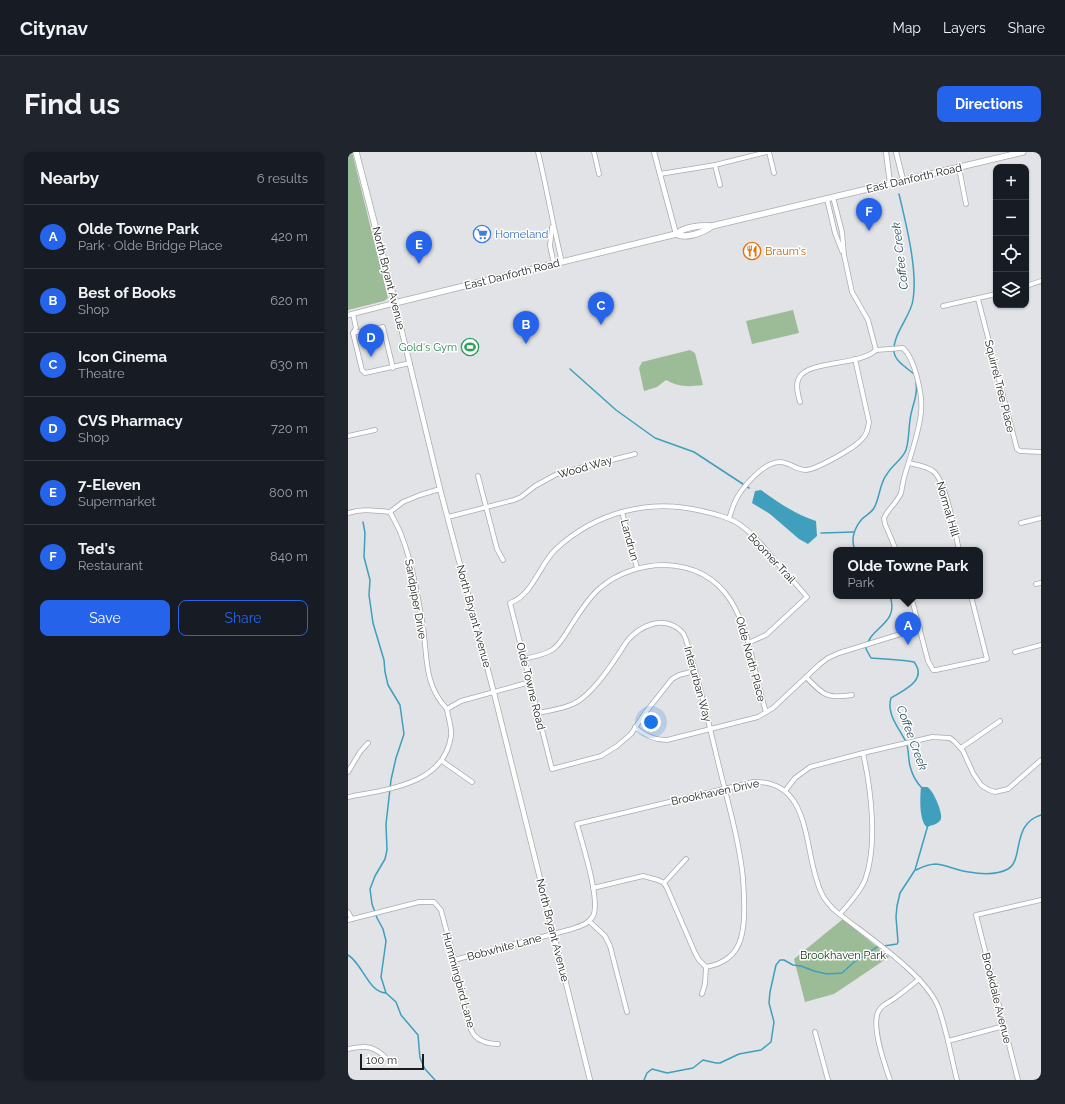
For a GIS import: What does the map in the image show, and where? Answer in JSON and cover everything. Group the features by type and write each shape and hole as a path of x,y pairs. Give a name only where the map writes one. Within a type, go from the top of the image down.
{"main road":[{"name":"North Bryant Avenue","path":"356,152 395,303"},
{"name":"East Danforth Road","path":"395,303 676,234 681,237 705,231 712,226 1023,152"}],"street":[{"path":"538,152 548,195 552,223 562,262"},
{"path":"594,152 599,174"},
{"path":"654,152 676,234"},
{"path":"660,174 715,165 768,152 774,173"},
{"path":"886,152 890,183"},
{"path":"896,152 903,180"},
{"path":"715,165 720,185"},
{"path":"959,168 966,204"},
{"path":"833,197 842,232 844,255 852,292 868,320 876,350"},
{"path":"827,199 835,233 844,255"},
{"path":"552,223 550,246 554,264"},
{"path":"1029,285 1041,281"},
{"path":"943,306 993,295"},
{"name":"Squirrel Tree Place","path":"978,298 1017,449 1020,451 1041,452"},
{"name":"East Danforth Road","path":"351,315 395,303"},
{"name":"North Bryant Avenue","path":"395,303 440,489 494,693 590,1080"},
{"path":"351,315 356,328 353,333 362,370 365,373 410,363"},
{"path":"353,333 383,328 393,368"},
{"path":"800,402 797,386 798,379 806,371 855,360 872,354 876,350 903,348 909,356 917,379 922,410 901,492 893,507 884,518 895,547"},
{"path":"729,518 734,504 747,484 772,463 783,462 801,469 812,468 850,449 864,438 868,430 869,422 855,360"},
{"path":"348,436 375,430"},
{"name":"Wood Way","path":"448,517 514,500 521,497 534,486 557,474 635,454"},
{"name":"Normal Hill","path":"909,463 926,466 939,476 949,507 958,547"},
{"path":"478,476 497,549 503,560"},
{"path":"348,513 370,510 390,512 403,502 440,489"},
{"name":"Boomer Trail","path":"510,603 516,601 526,592 555,550 567,540 598,520 609,515 647,506 676,506 700,510 729,518 752,535 807,597 766,635 748,643"},
{"name":"Sandpiper Drive","path":"390,512 403,538 409,558 422,622 428,674 437,695 447,709"},
{"name":"Landrun","path":"622,512 637,568"},
{"path":"1021,523 1041,518"},
{"name":"Olde North Place","path":"523,659 552,650 561,642 599,588 614,578 637,568 658,565 683,567 693,570 712,580 732,600 742,621 754,672 766,712"},
{"path":"1036,584 1041,583"},
{"path":"912,599 928,661 933,670 944,670 987,659 972,599"},
{"name":"Olde Towne Road","path":"510,603 552,769 601,756 617,746 631,734 636,727"},
{"name":"Interurban Way","path":"537,713 562,708 585,697 592,690 633,634 650,624 667,624 681,631 687,642 710,730 737,843 742,872 744,926 740,940 732,956 722,963 706,967"},
{"path":"695,671 679,675 672,679 665,686 636,727 644,734 659,740 676,738 753,719 773,708 828,658 920,628"},
{"path":"1014,652 1041,645"},
{"path":"806,677 825,694 830,696 839,697 852,695"},
{"path":"348,790 349,796 409,784 428,773 446,755 451,735 447,709 461,701 530,682"},
{"path":"961,748 1000,721"},
{"path":"785,791 795,778 810,767 932,737 950,738 961,748 973,773 981,785 988,790 995,792 1008,789 1041,760"},
{"path":"348,772 360,752 368,743"},
{"path":"840,914 865,881 870,859 871,805 869,781 863,753"},
{"path":"442,760 472,782"},
{"name":"Brookhaven Drive","path":"589,922 595,911 596,902 577,824 753,782 764,781 773,784 785,791 799,809 817,881 822,894 833,909 893,956 919,979 933,996 939,1008 957,1080"},
{"path":"664,883 686,859"},
{"path":"593,888 643,876 651,877 664,883 670,894 687,937 699,960 706,967 705,984 702,994"},
{"name":"Brookdale Avenue","path":"1018,1080 976,915 1041,900"},
{"name":"Hummingbird Lane","path":"350,920 419,902 434,902 441,910 470,1028 474,1036 490,1044 498,1044"},
{"path":"348,912 350,920"},
{"path":"554,934 589,922 605,936 610,946 627,1012"},
{"name":"Bobwhite Lane","path":"454,960 554,934"},
{"path":"890,1080 876,1026 877,1014 879,1009 884,1004 902,993 919,979"},
{"path":"948,1041 1004,1026"},
{"path":"815,1032 828,1080"},
{"path":"348,1048 364,1046 374,1048 382,1053 388,1060"}],"green space":[{"path":"348,152 352,152 388,298 384,301 348,310"},
{"path":"793,310 799,333 752,344 746,321"},
{"path":"690,350 695,353 703,385 684,386 666,380 657,387 644,391 639,368 642,362"},
{"name":"Brookhaven Park","path":"843,919 889,957 834,994 805,1002 794,959"}],"water":[{"path":"761,490 787,508 816,521 817,536 808,544 799,539 770,514 752,503 755,491"},
{"path":"921,787 927,787 935,796 941,816 939,822 927,827 924,824 921,814"}],"waterway":[{"name":"Coffee Creek","path":"899,194 913,261 914,288 912,306 896,339 894,352 899,361 914,374"},
{"path":"570,369 616,410 655,438 694,452 749,488"},
{"name":"Coffee Creek","path":"854,547 853,537 857,526 874,508 884,478 906,450 911,415 916,394 916,383"},
{"path":"363,522 365,533 364,557 370,580 369,595 373,623 384,660 388,685 400,705 404,734 391,780 386,824 387,850 385,859 375,876 370,889 372,904 383,929 386,941 381,977 386,993 396,1002 401,1015 418,1035 420,1058 425,1069 435,1080"},
{"path":"821,533 854,532"},
{"name":"Coffee Creek","path":"891,599 891,613 883,625 872,635 868,641 866,649 871,658 914,662 918,668 918,674 913,684 891,698 890,710 894,721 906,742 912,772 922,788"},
{"path":"916,870 928,865 936,864 978,873 988,874 1004,871 1013,864 1016,858 1019,842 1025,826 1041,815"},
{"name":"Coffee Creek","path":"644,1080 647,1073 652,1069 667,1073 693,1068 703,1060 720,1063 739,1054 761,1050 771,1042 774,1022 769,1003 770,992 776,965 780,960 827,974 842,973 853,963 877,947 897,944 896,917 900,893 915,870 928,825"},
{"path":"348,955 358,965 370,983 375,988 386,993"}],"place":[{"name":"Ted's","path":"869,231"},
{"name":"Homeland","path":"482,234"},
{"name":"Braum's","path":"752,251"},
{"name":"7-Eleven","path":"419,264"},
{"name":"Icon Cinema","path":"601,325"},
{"name":"Best of Books","path":"526,344"},
{"name":"Gold's Gym","path":"470,347"},
{"name":"CVS Pharmacy","path":"371,357"},
{"name":"Olde Towne Park","path":"908,645"}]}
